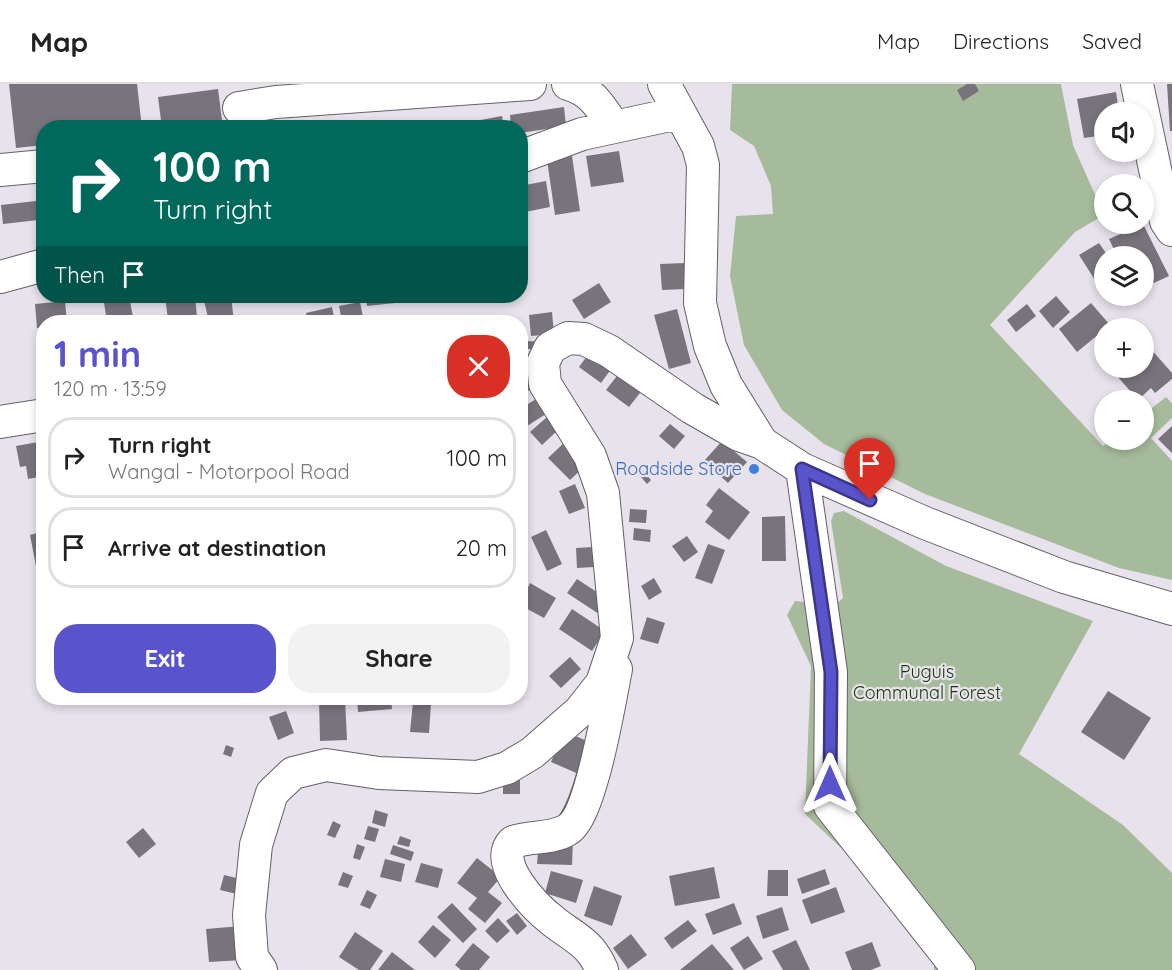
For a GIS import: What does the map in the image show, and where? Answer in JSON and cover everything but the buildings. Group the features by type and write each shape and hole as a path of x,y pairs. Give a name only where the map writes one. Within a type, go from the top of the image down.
{"street":[{"path":"237,107 276,102 530,84"},
{"path":"568,84 596,98 614,127"},
{"path":"664,84 698,146 705,176 700,303 708,335 726,385 762,443"},
{"path":"1137,84 1166,221 1172,230"},
{"path":"528,154 582,134 679,113"},
{"path":"0,170 36,167"},
{"path":"0,277 36,267"},
{"path":"602,970 589,949 551,920 514,880 506,856 507,848 513,842 560,833 568,830 576,821 592,781 618,661 603,493 590,456 545,384 543,363 550,348 567,338 584,339 609,351 701,414 739,435 762,443 802,469 925,523 1064,577 1172,609"},
{"path":"0,422 36,416"},
{"path":"802,469 831,672 830,806 959,970"},
{"path":"261,970 252,957 249,915 256,845 272,794 293,773 326,765 379,773 478,777 507,768 532,753 580,711 602,683 617,638"}],"green space":[{"path":"732,84 1061,84 1073,145 1094,192 1094,221 1075,232 990,325 1094,436 1094,450 1154,450 1154,441 1172,461 1172,580 1119,568 925,494 824,444 782,410 744,345 730,276 736,216 773,214 771,186 754,146 730,130"},
{"path":"1166,397 1172,403 1172,418 1154,435 1154,406"},
{"name":"Puguis Communal Forest","path":"844,511 946,566 1093,621 1019,754 1123,825 1172,873 1172,970 934,970 934,935 805,814 811,666 787,615 795,601 835,605 843,598 831,521 834,513"}],"place":[{"name":"Roadside Store","path":"754,469"}],"route":[{"path":"830,784 831,672 802,469 870,500"}]}
